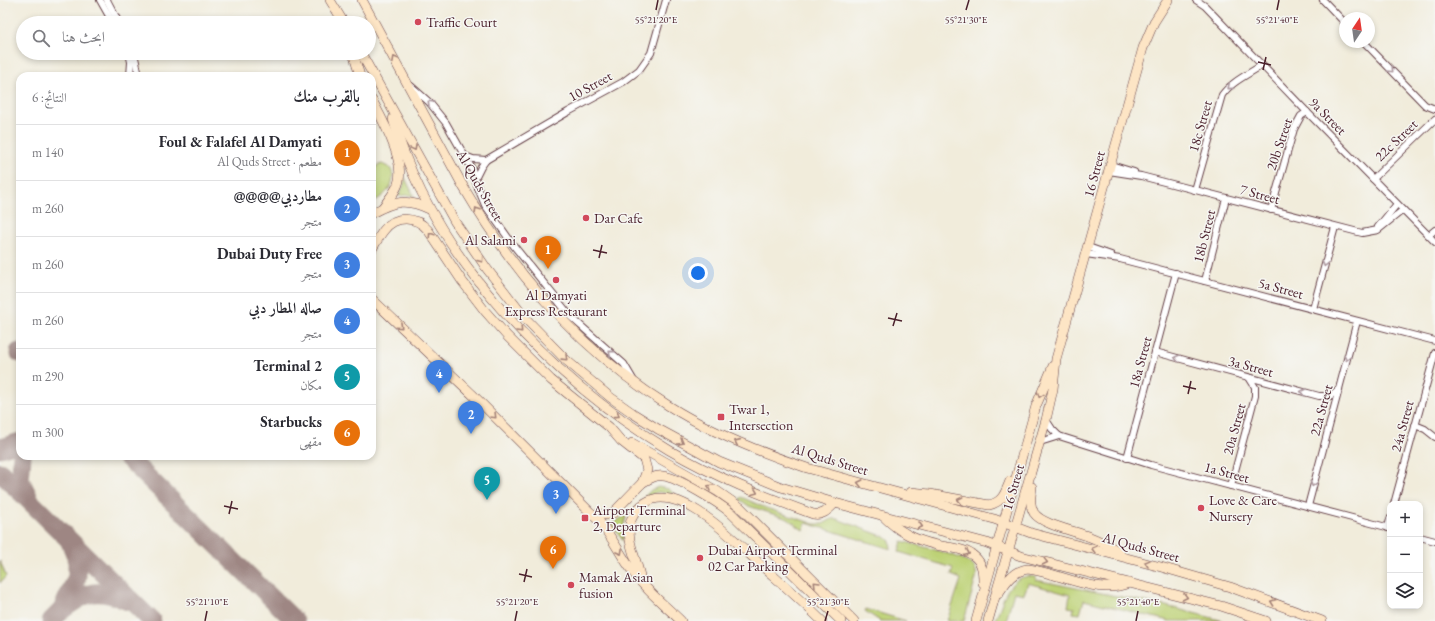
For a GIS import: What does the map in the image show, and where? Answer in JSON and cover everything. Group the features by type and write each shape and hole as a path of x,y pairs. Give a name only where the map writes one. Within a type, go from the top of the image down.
{"street":[{"path":"100,0 109,16"},
{"path":"107,0 115,16"},
{"path":"330,0 340,16"},
{"name":"Al Quds Street","path":"362,0 371,16"},
{"name":"10 Street","path":"486,160 632,77 646,62 654,44 666,0"},
{"name":"16 Street","path":"982,596 1039,397 1056,359 1145,42 1154,22 1168,0"},
{"name":"9a Street","path":"1196,0 1205,6"},
{"name":"9a Street","path":"1201,0 1205,6 1307,112 1397,204 1435,240"},
{"path":"1323,0 1339,16"},
{"name":"Al Quds Street","path":"376,26 467,194 493,236 552,308 578,335 635,382 669,406 716,432 749,447 806,468 1004,522 1032,533 1132,559 1230,587 1322,621"},
{"path":"1370,48 1425,105 1435,109"},
{"path":"130,72 131,60"},
{"path":"136,60 138,72"},
{"path":"355,60 359,72"},
{"path":"365,60 371,72"},
{"name":"18c Street","path":"1195,190 1222,95 1225,90 1234,83 1262,65"},
{"path":"376,80 454,222 487,269 526,318 566,360 588,379 610,397 658,430 719,462 781,487 835,504 987,543 1008,552 1221,606 1266,621"},
{"path":"408,84 441,116 464,156 486,205 514,246 571,317 624,364 631,373 635,382"},
{"path":"390,106 395,128 407,157 409,167 429,209 476,279 502,311 530,341 580,386 606,408 640,431 684,458 731,482 771,499 816,514 824,513 835,504"},
{"path":"376,108 385,125 400,167 400,176 396,189 383,207"},
{"name":"20b Street","path":"1272,210 1294,129 1301,116 1307,112"},
{"name":"22c Street","path":"1373,179 1435,119"},
{"path":"464,156 473,159 486,160"},
{"path":"475,179 486,160"},
{"name":"7 Street","path":"1110,168 1355,232 1372,232"},
{"name":"18b Street","path":"1205,281 1226,198"},
{"path":"376,211 383,207 401,202 418,204 429,209"},
{"path":"1372,232 1397,204"},
{"path":"1372,232 1383,227 1403,210"},
{"path":"376,242 383,231 394,222 405,219 414,220 422,224 428,230 462,281 485,311 507,336 551,380 609,427 646,452 717,491 740,507 854,621"},
{"path":"1313,309 1335,227"},
{"path":"1429,235 1435,230"},
{"name":"5a Street","path":"1087,250 1435,341"},
{"name":"18a Street","path":"1127,458 1176,273"},
{"path":"376,303 472,394 593,514 608,532 641,583 681,621"},
{"path":"376,311 389,316"},
{"name":"22a Street","path":"1308,506 1340,390 1357,321"},
{"name":"3a Street","path":"1155,352 1250,379 1324,397 1330,396 1340,390"},
{"name":"24a Street","path":"1395,501 1428,375 1435,354"},
{"name":"16 Street","path":"988,621 1046,420 1053,389 1056,359"},
{"path":"1428,375 1435,378"},
{"name":"20a Street","path":"1231,486 1255,396 1255,387 1250,379"},
{"path":"1040,442 1059,436 1046,420"},
{"path":"1415,425 1425,429 1435,437"},
{"path":"609,427 621,441 644,459 647,470 642,483"},
{"path":"640,431 658,430"},
{"name":"1a Street","path":"1059,436 1127,458 1387,527"},
{"path":"898,493 909,492 930,494 984,505 998,503 1003,497 1021,456"},
{"path":"1035,460 1031,504 1033,512 1038,518 1090,537 1132,559"},
{"path":"719,462 731,482"},
{"path":"593,514 607,515 613,513 642,483 655,476 666,476 719,504 731,513 841,621"},
{"path":"641,583 640,573 630,538 631,520 641,506 648,501 657,498 666,498 675,500 689,507 718,526 822,621"},
{"path":"882,516 893,526 907,535 936,545 963,551 975,557 982,567 982,596 976,621"},
{"path":"1423,537 1435,541"},
{"path":"994,599 1010,577 1023,570 1033,570 1100,586 1119,586 1129,582"}],"green space":[{"path":"382,164 390,168 393,179 392,184 386,193 376,200 376,167"},
{"path":"405,178 414,196 398,196 403,187"},
{"path":"658,487 669,489 674,494 658,492 644,497 651,490"},
{"path":"741,497 766,508 814,524 823,524 832,519 837,519 885,537 890,541 891,549 806,523 803,530 788,519 749,506 739,499"},
{"path":"627,514 623,528 623,541 611,523"},
{"path":"902,541 959,558 974,567 976,578 964,621 947,621 961,579 951,575 953,568 899,552"},
{"path":"0,561 6,576 0,583"},
{"path":"1028,576 1036,577 1036,580 1166,606 1224,621 1169,621 1084,600 1080,614 1073,613 1074,608 1068,607 1070,595 1028,583 1024,594 1014,592 1006,621 994,621 1009,588 1020,578"},
{"path":"866,609 906,621 880,621 865,611"}],"taxiway":[{"path":"0,448 16,443"},
{"path":"22,460 20,480 28,496"},
{"path":"130,460 295,621"},
{"path":"0,472 152,621"},
{"path":"51,621 62,610 77,577 77,559 70,542"},
{"path":"62,610 86,595 93,593 108,594 128,601"}],"place":[{"name":"Traffic Court","path":"418,22"},
{"name":"Dar Cafe","path":"586,218"},
{"name":"Al Salami","path":"524,240"},
{"name":"Foul & Falafel Al Damyati","path":"548,269"},
{"name":"Al Damyati Express Restaurant","path":"556,280"},
{"name":"صاله المطار دبي","path":"439,393"},
{"name":"Twar 1, Intersection","path":"721,417"},
{"name":"مطاردبي@@@@","path":"471,434"},
{"name":"Terminal 2","path":"487,500"},
{"name":"Love & Care Nursery","path":"1201,508"},
{"name":"Dubai Duty Free","path":"556,514"},
{"name":"Airport Terminal 2, Departure","path":"585,518"},
{"name":"Dubai Airport Terminal 02 Car Parking","path":"700,558"},
{"name":"Starbucks","path":"553,569"},
{"name":"Mamak Asian fusion","path":"571,585"}]}
